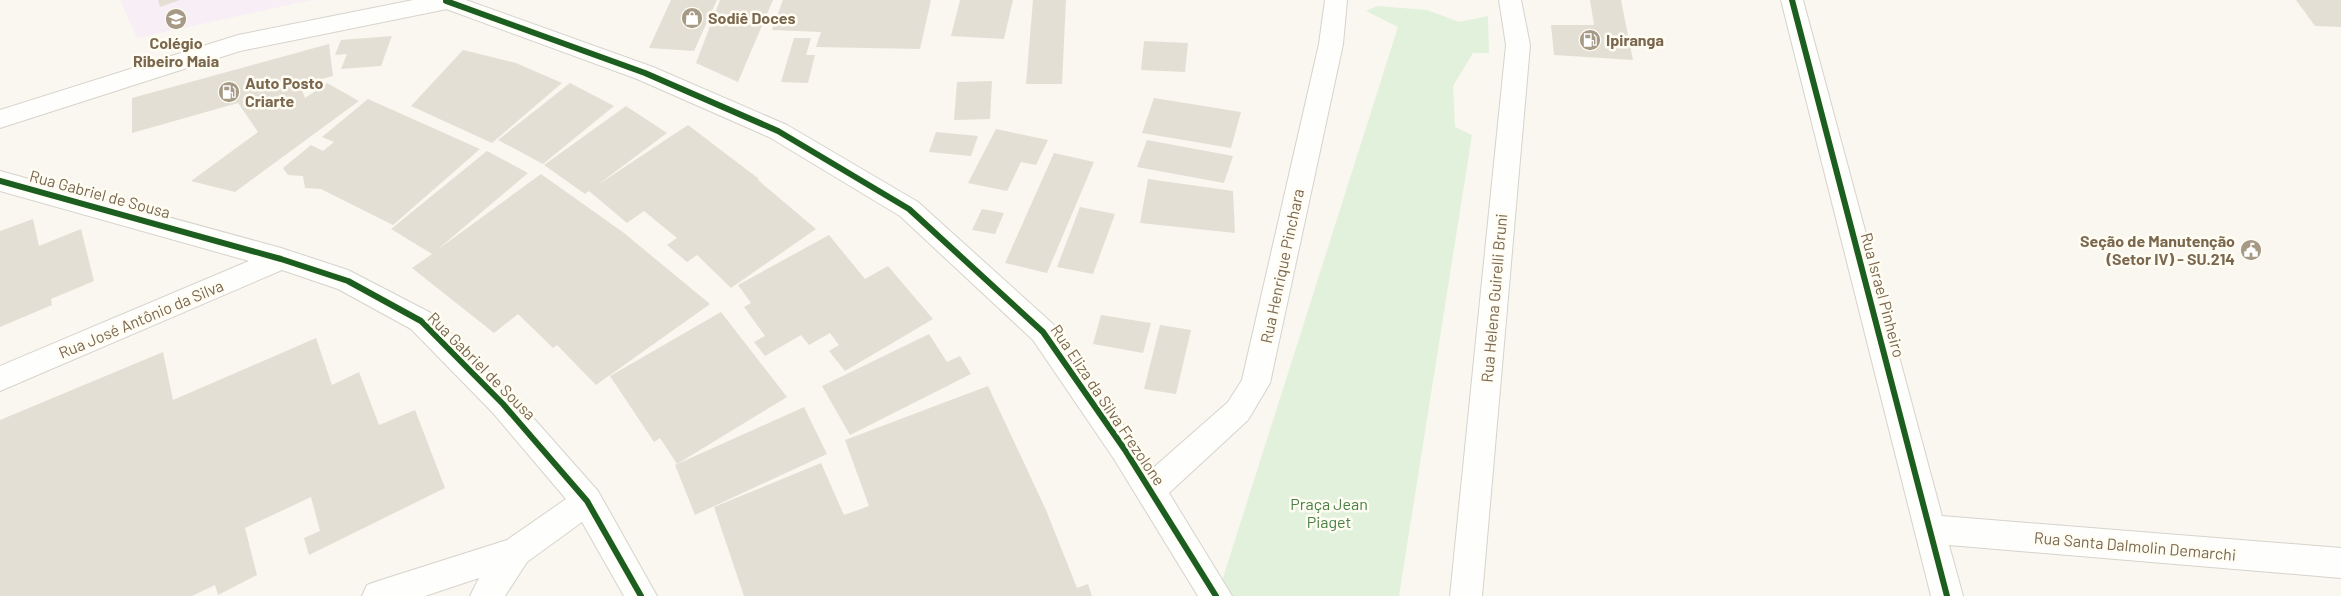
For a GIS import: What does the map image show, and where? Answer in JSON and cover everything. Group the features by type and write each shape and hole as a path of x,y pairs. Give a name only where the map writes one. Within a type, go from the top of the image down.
{"street":[{"name":"Rua Henrique Pinchara","path":"1150,490 1238,410 1256,383 1331,44 1336,0"},
{"name":"Rua Helena Guirelli Bruni","path":"1466,596 1518,45 1510,0"},
{"name":"Rua Israel Pinheiro","path":"1792,0 1947,596"},
{"name":"Rua Eliza da Silva Frezolone","path":"449,1 645,73 778,131 909,209 1043,332 1150,490 1216,596"},
{"path":"0,119 238,43 449,1"},
{"name":"Rua Gabriel de Sousa","path":"0,181 281,259 348,281 421,322 503,404 587,501 641,596"},
{"name":"Rua José Antônio da Silva","path":"0,379 281,259"},
{"path":"378,596 516,552 587,501"},
{"name":"Rua Santa Dalmolin Demarchi","path":"1930,529 2341,563"},
{"path":"486,596 516,552"}],"shaded area":[{"name":"Colégio Ribeiro Maia","path":"120,0 312,0 137,38"}],"green space":[{"name":"Praça Jean Piaget","path":"1377,6 1427,10 1459,22 1488,16 1489,53 1473,53 1453,86 1455,127 1472,135 1399,596 1228,596 1222,581 1398,27 1366,11"}],"building":[{"path":"158,0 180,0 160,7"},
{"path":"671,0 717,0 694,51 649,48"},
{"path":"720,0 773,0 738,82 696,63"},
{"path":"783,0 931,0 920,49 816,47 821,32 772,30"},
{"path":"960,0 1013,0 1004,39 951,36"},
{"path":"1033,0 1066,0 1062,84 1026,84"},
{"name":"Ipiranga","path":"1590,0 1621,0 1633,60 1554,55 1551,25 1594,25"},
{"path":"2296,0 2341,0 2341,27 2315,26"},
{"path":"392,36 381,66 341,69 347,54 335,55 341,40"},
{"path":"794,38 811,38 806,55 815,55 808,83 781,82"},
{"path":"1144,41 1188,43 1185,72 1141,70"},
{"path":"329,44 333,76 300,85 305,98 327,83 359,101 235,192 191,181 258,132 238,103 132,133 132,98"},
{"path":"463,50 516,63 562,83 492,143 411,106"},
{"path":"992,81 990,119 954,120 957,82"},
{"path":"570,83 614,106 543,164 498,140"},
{"path":"1154,98 1241,112 1231,148 1142,133"},
{"path":"368,99 480,149 393,225 321,189 305,188 303,176 288,175 283,168 311,145 323,151 334,142 322,137"},
{"path":"626,106 667,133 596,186 688,125 759,179 816,229 731,288 697,255 687,262 667,245 677,238 644,211 627,223 589,191 585,194 544,165"},
{"path":"996,129 1048,140 1036,165 1021,162 1007,191 968,183"},
{"path":"936,132 978,136 971,156 929,152"},
{"path":"1147,140 1233,156 1224,183 1137,167"},
{"path":"487,151 528,173 437,250 541,174 624,233 710,304 596,385 557,345 553,348 518,314 494,333 412,268 432,254 391,229"},
{"path":"1054,153 1094,162 1047,273 1005,263"},
{"path":"1148,179 1233,191 1235,233 1140,223"},
{"path":"1080,207 1115,214 1093,274 1057,267"},
{"path":"982,209 1004,213 995,234 972,230"},
{"path":"33,219 39,246 81,229 94,281 51,299 52,305 0,327 0,231"},
{"path":"829,235 865,279 888,266 933,319 845,371 829,351 839,345 830,333 809,345 801,335 765,356 754,342 765,336 744,307 751,303 738,285"},
{"path":"721,312 787,397 677,464 660,438 654,442 610,376"},
{"path":"1101,315 1151,323 1143,353 1093,344"},
{"path":"1160,325 1191,330 1176,394 1144,389"},
{"path":"929,334 947,362 960,356 971,374 850,435 822,386"},
{"path":"316,338 332,385 359,372 379,425 415,410 445,488 309,555 304,538 320,531 311,497 245,528 257,575 218,595 215,585 192,596 0,596 0,420 163,352 173,400"},
{"path":"988,386 1046,510 1077,588 1088,584 1092,596 744,596 714,507 821,463 844,515 869,506 845,440"},
{"path":"804,407 827,454 695,515 675,465"}],"cycle path":[{"path":"1792,0 1947,596"},
{"path":"446,1 645,73 778,131 909,209 1043,332 1125,450 1216,596"},
{"path":"0,181 281,259 348,281 421,321 503,404 587,501 641,596"}],"place":[{"name":"Sodiê Doces","path":"692,18"},
{"name":"Colégio Ribeiro Maia","path":"176,19"},
{"name":"Ipiranga","path":"1590,40"},
{"name":"Auto Posto Criarte","path":"229,92"},
{"name":"Seção de Manutenção (Setor IV) - SU.214","path":"2251,250"}]}
